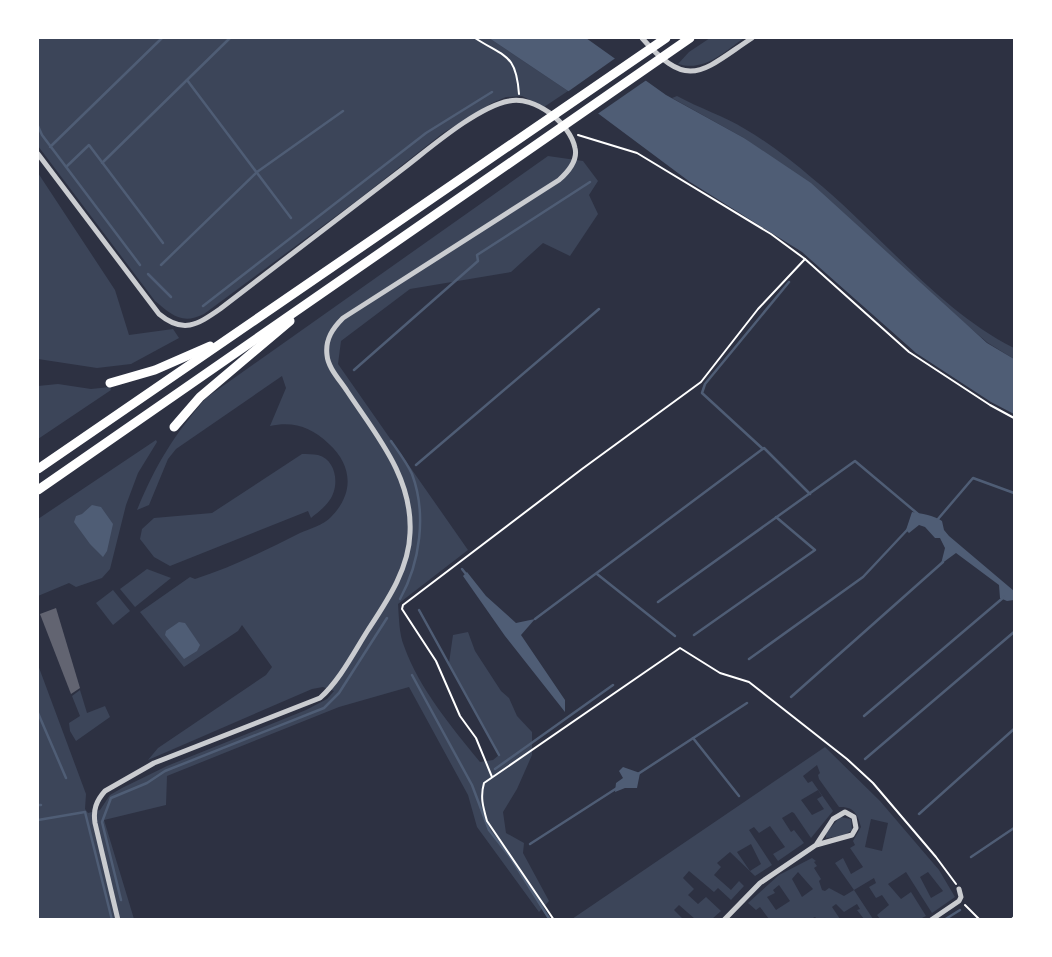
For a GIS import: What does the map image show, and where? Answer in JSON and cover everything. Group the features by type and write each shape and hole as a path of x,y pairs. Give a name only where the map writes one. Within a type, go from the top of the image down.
{"highway":[{"path":"38,469 666,38"},
{"path":"38,490 545,136 690,38"},
{"path":"174,427 200,396 339,281"},
{"path":"110,383 155,370 199,350 220,343"}],"street":[{"path":"642,38 664,59 677,68 689,72 705,70 752,38"},
{"path":"38,154 159,314 175,324 193,326 220,309 459,127 498,104 520,100 549,114 570,133 576,149 573,164 559,180 343,318 332,331 327,346 330,365 389,454 404,483 409,509 410,533 407,554 401,573 387,601 334,683 320,698 154,763 112,787 99,797 94,814 95,823 118,920"},
{"path":"724,920 760,883 816,845 852,835 856,828 854,818 846,812 836,816 816,845"},
{"path":"931,920 959,901 961,897 959,889"}],"path":[{"path":"475,38 512,61 518,75 520,100"},
{"path":"570,133 637,153 771,234 805,259 909,352 990,405 1014,418"},
{"path":"492,777 476,738 460,716 436,661 402,609 403,605 582,469 701,382 758,309 805,259"},
{"path":"554,920 487,821 482,805 484,783 680,648 720,673 749,682 846,759 873,783 936,857 959,889"},
{"path":"959,901 980,920"},
{"path":"1011,920 1014,917"}],"shaded area":[{"path":"38,38 489,38 568,91 544,107 522,96 506,97 492,103 443,133 359,199 204,314 189,319 172,314 155,301 38,146"},
{"path":"489,38 586,38 666,95 744,138 811,183 987,343 1014,359 1014,414 991,402 916,353 802,252 690,182 568,91"},
{"path":"710,38 744,38 705,63 688,66 678,64 689,52"},
{"path":"677,96 737,124 788,158 837,199 909,269 960,313 986,332 1014,348 1014,359 988,343 744,138 672,98"},
{"path":"548,156 583,161 598,181 589,195 598,214 570,256 543,243 511,272 410,289 341,341 338,364 468,550 398,604 401,636 411,662 427,693 480,762 493,760 499,755 449,663 453,635 468,632 475,651 501,691 509,698 517,716 532,732 532,755 517,789 503,812 506,833 524,843 523,853 549,901 539,912 477,827 468,795 409,687 339,707 167,776 166,805 104,820 134,919 38,919 38,665 86,794 85,809 88,813 100,810 110,795 122,788 167,766 306,710 327,699 334,691 323,687 312,689 148,760 158,748 266,675 272,667 242,625 238,631 184,667 140,612 190,577 195,579 249,558 324,522 339,508 347,490 348,480 343,461 329,444 316,433 294,425 270,426 286,388 282,376 176,449 168,459 149,505 137,510 151,478 175,438 206,398"},
{"path":"38,173 115,290 129,335 173,329 179,338 131,364 97,368 38,359"},
{"path":"58,384 91,389 110,387 111,390 38,439 38,386"},
{"path":"156,440 157,442 138,473 126,505 110,569 102,578 76,587 69,583 38,596 38,519"},
{"path":"302,454 318,455 324,458 333,468 335,475 335,489 329,501 311,518 308,511 170,566 154,557 140,539 142,529 154,518 212,513"},
{"path":"92,505 101,507 113,524 107,551 103,557 90,544 74,522 76,516 82,514"},
{"path":"912,512 932,516 942,521 944,530 949,536 1014,591 1014,600 1007,601 1000,598 999,585 956,553 941,564 945,548 940,538 935,538 925,527 919,525 909,533 906,530"},
{"path":"147,569 171,578 135,607 120,589"},
{"path":"467,572 486,596 516,623 535,619 521,635 565,700 565,712 505,636 463,576"},
{"path":"113,590 130,611 113,625 96,603"},
{"path":"179,622 185,623 200,645 197,651 184,659 165,635 166,631"},
{"path":"80,690 87,713 105,706 110,717 76,741 70,731 69,723 80,716 72,696"},
{"path":"825,747 880,801 939,870 955,897 932,913 906,872 888,884 901,899 911,892 926,916 920,919 880,919 877,915 889,905 882,895 876,898 869,887 876,883 874,878 854,890 835,863 843,858 851,874 863,867 850,848 855,845 853,841 861,827 854,812 848,808 839,807 819,779 818,775 820,773 817,765 803,776 808,783 812,781 833,811 811,838 794,813 792,812 782,818 791,832 794,830 804,843 778,861 773,854 785,847 770,826 759,833 754,827 749,830 772,865 755,876 730,852 717,863 721,867 714,875 731,890 739,881 744,886 731,900 718,888 714,892 689,871 683,878 694,889 688,895 698,904 706,897 721,911 712,919 695,919 679,905 674,910 683,919 572,919","holes":["818,790 822,796 817,799 824,809 812,815 801,800","871,819 888,823 882,851 865,847","751,844 761,864 750,871 737,852","928,872 943,891 931,898 920,877"]},
{"path":"623,767 640,773 637,788 625,788 615,792 616,783 623,778 619,771"},
{"path":"840,817 851,819 852,830 843,836 826,838 826,833"},
{"path":"812,858 816,861 814,862 817,866 814,868 821,879 819,881 822,890 825,891 829,888 844,896 854,890 873,919 864,919 857,910 860,909 857,904 844,912 836,904 832,907 840,919 817,919 815,917 811,919 769,919 760,907 756,910 748,903 779,875","holes":["798,872 813,889 802,897 792,879","779,885 790,901 776,910 767,897 775,893 773,890"]}],"pier":[{"path":"617,57 648,79 596,115 566,93"}],"building":[{"path":"56,608 80,688 71,694 40,614"}],"waterway":[{"path":"50,147 162,38"},
{"path":"102,163 230,38"},
{"path":"187,80 291,218"},
{"path":"203,306 426,133 492,92"},
{"path":"161,265 257,172 343,111"},
{"path":"38,126 42,135 140,265"},
{"path":"66,167 89,145 163,243"},
{"path":"354,370 478,261 477,255 590,182"},
{"path":"148,274 171,297"},
{"path":"763,449 702,393 705,384 789,282"},
{"path":"416,465 599,309"},
{"path":"391,441 412,474 417,489 420,522 417,554 407,585 400,599"},
{"path":"535,619 764,448 810,494"},
{"path":"658,602 855,461 918,514"},
{"path":"938,519 973,478 1014,493"},
{"path":"694,635 815,550 776,517"},
{"path":"749,659 863,577 908,529"},
{"path":"791,697 943,562"},
{"path":"462,569 466,574"},
{"path":"597,574 675,636"},
{"path":"864,716 1004,597"},
{"path":"419,610 499,755"},
{"path":"121,900 102,822 111,798 147,783 165,771 324,708 339,693 387,618"},
{"path":"865,759 1014,632"},
{"path":"412,675 472,785 489,830 511,858 550,920"},
{"path":"495,769 613,685"},
{"path":"638,774 747,703"},
{"path":"38,713 66,778"},
{"path":"919,814 1014,729"},
{"path":"693,738 739,796"},
{"path":"530,844 617,788"},
{"path":"38,820 85,812 112,920"},
{"path":"971,857 1014,828"},
{"path":"944,920 960,910"}]}
